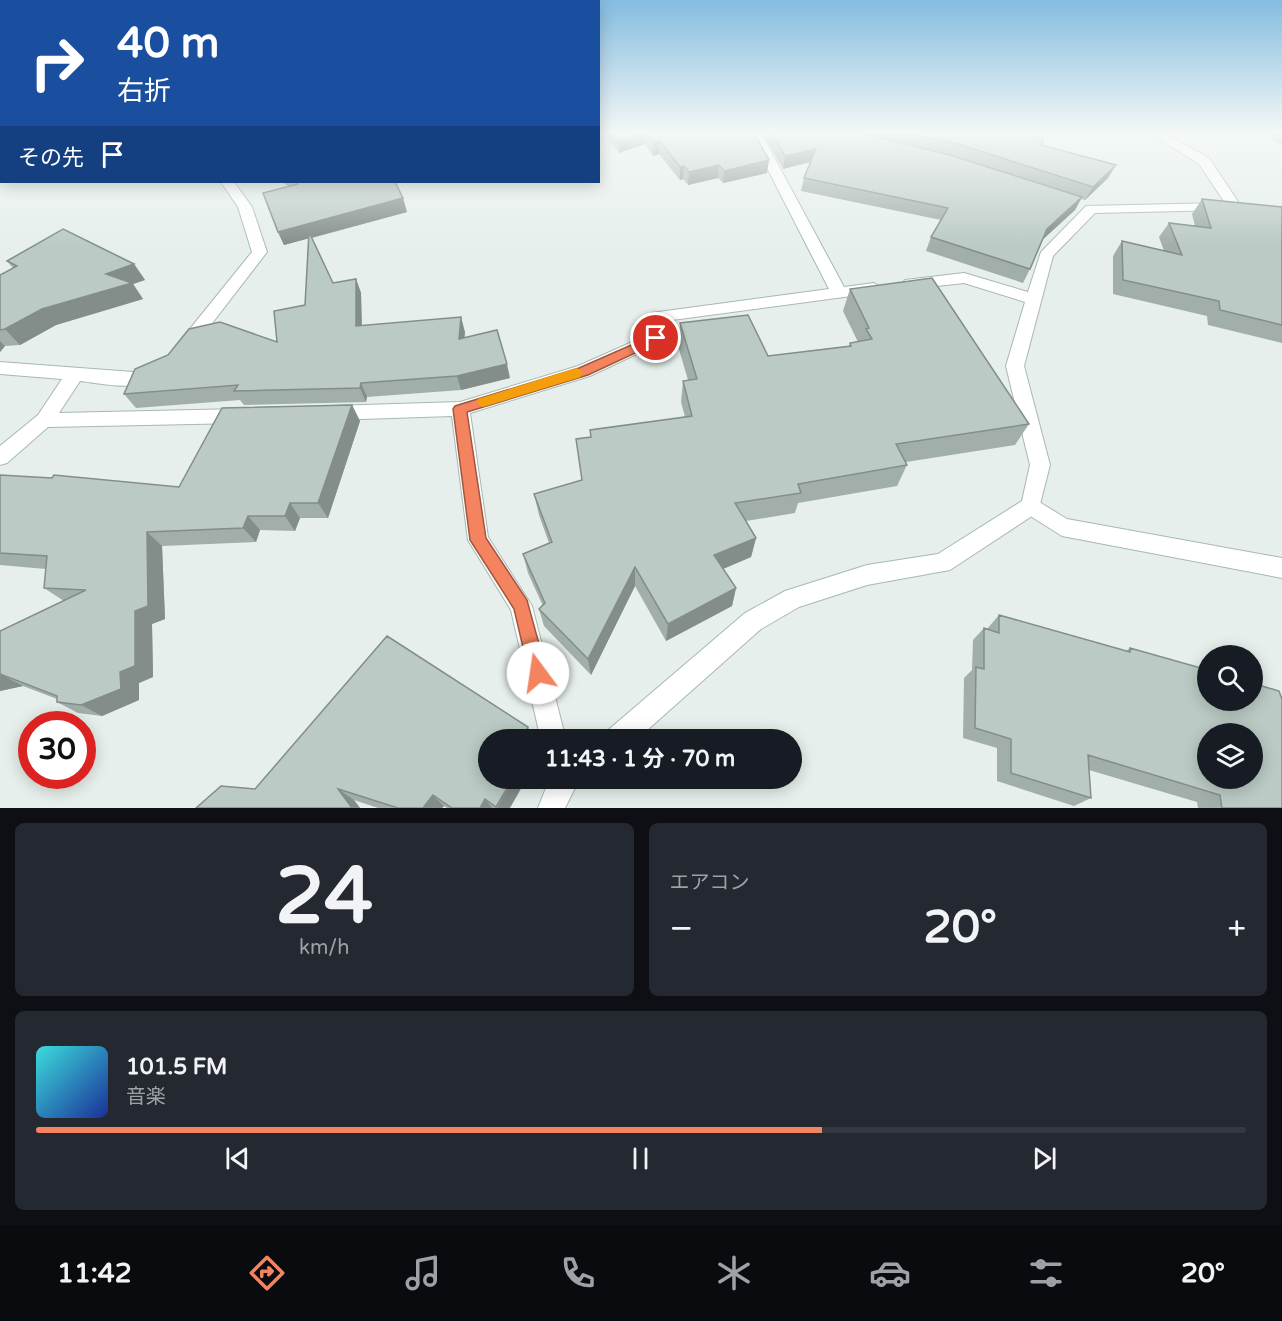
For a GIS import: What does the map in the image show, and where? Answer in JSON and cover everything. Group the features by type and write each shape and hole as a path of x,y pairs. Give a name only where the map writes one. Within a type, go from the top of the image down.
{"street":[{"path":"775,171 839,292"},
{"path":"1210,171 1234,206"},
{"path":"0,368 135,379 175,359 260,252 245,207 229,183"},
{"path":"629,729 753,621 793,598 867,575 942,563 1031,506 1040,465 1015,366 1046,255 1085,208 1234,206 1258,208"},
{"path":"317,414 460,409 584,371 656,338 657,317 839,292 964,278 1034,299"},
{"path":"0,457 44,420 75,374"},
{"path":"460,409 478,540 521,606 551,729"},
{"path":"44,420 257,416"},
{"path":"1031,506 1062,527 1282,568"},
{"path":"551,808 561,789"}],"building":[{"path":"807,171 999,171 1082,197 1047,229 1030,269 931,237 948,208 804,178"},
{"path":"1042,171 1110,171 1093,187"},
{"path":"296,183 396,183 403,198 278,232 263,193 298,184"},
{"path":"1202,199 1282,207 1282,325 1220,310 1219,301 1123,280 1122,241 1182,255 1169,223 1211,228"},
{"path":"63,229 134,264 106,274 132,283 42,309 0,330 0,275 17,266 7,261"},
{"path":"309,232 333,283 356,279 356,326 461,317 459,339 497,330 507,364 457,376 361,383 360,388 234,391 238,385 124,394 135,369 168,355 189,329 220,322 277,342 274,311 305,305"},
{"path":"932,278 1029,424 896,444 907,465 798,484 801,493 735,503 756,538 714,555 736,588 668,624 635,567 588,659 539,609 545,603 523,554 552,542 534,494 582,480 576,439 591,437 590,430 692,416 683,381 697,379 680,323 748,315 768,356 851,346 850,343 872,339 850,289"},
{"path":"352,405 318,503 290,503 285,516 248,516 243,528 147,532 148,606 135,611 135,666 120,672 121,689 81,705 57,702 57,696 0,674 0,631 86,590 44,588 47,556 0,553 0,475 52,478 54,475 179,487 222,408"},
{"path":"999,615 1130,652 1130,648 1197,667 1197,711 1263,711 1263,686 1279,691 1282,699 1282,808 1222,808 1220,795 1200,789 1263,789 1263,723 1197,723 1197,788 1088,755 1091,798 1011,773 1011,739 975,728 976,667 984,669 984,628 999,633"},
{"path":"387,636 528,727 527,729 478,729 478,789 507,789 496,807 485,799 480,808 452,808 433,795 423,808 398,808 338,789 352,808 196,808 221,786 255,789"}],"slow traffic":[{"path":"483,402 576,373"}],"route":[{"path":"538,673 521,606 478,540 460,409 584,371 656,338"}]}
